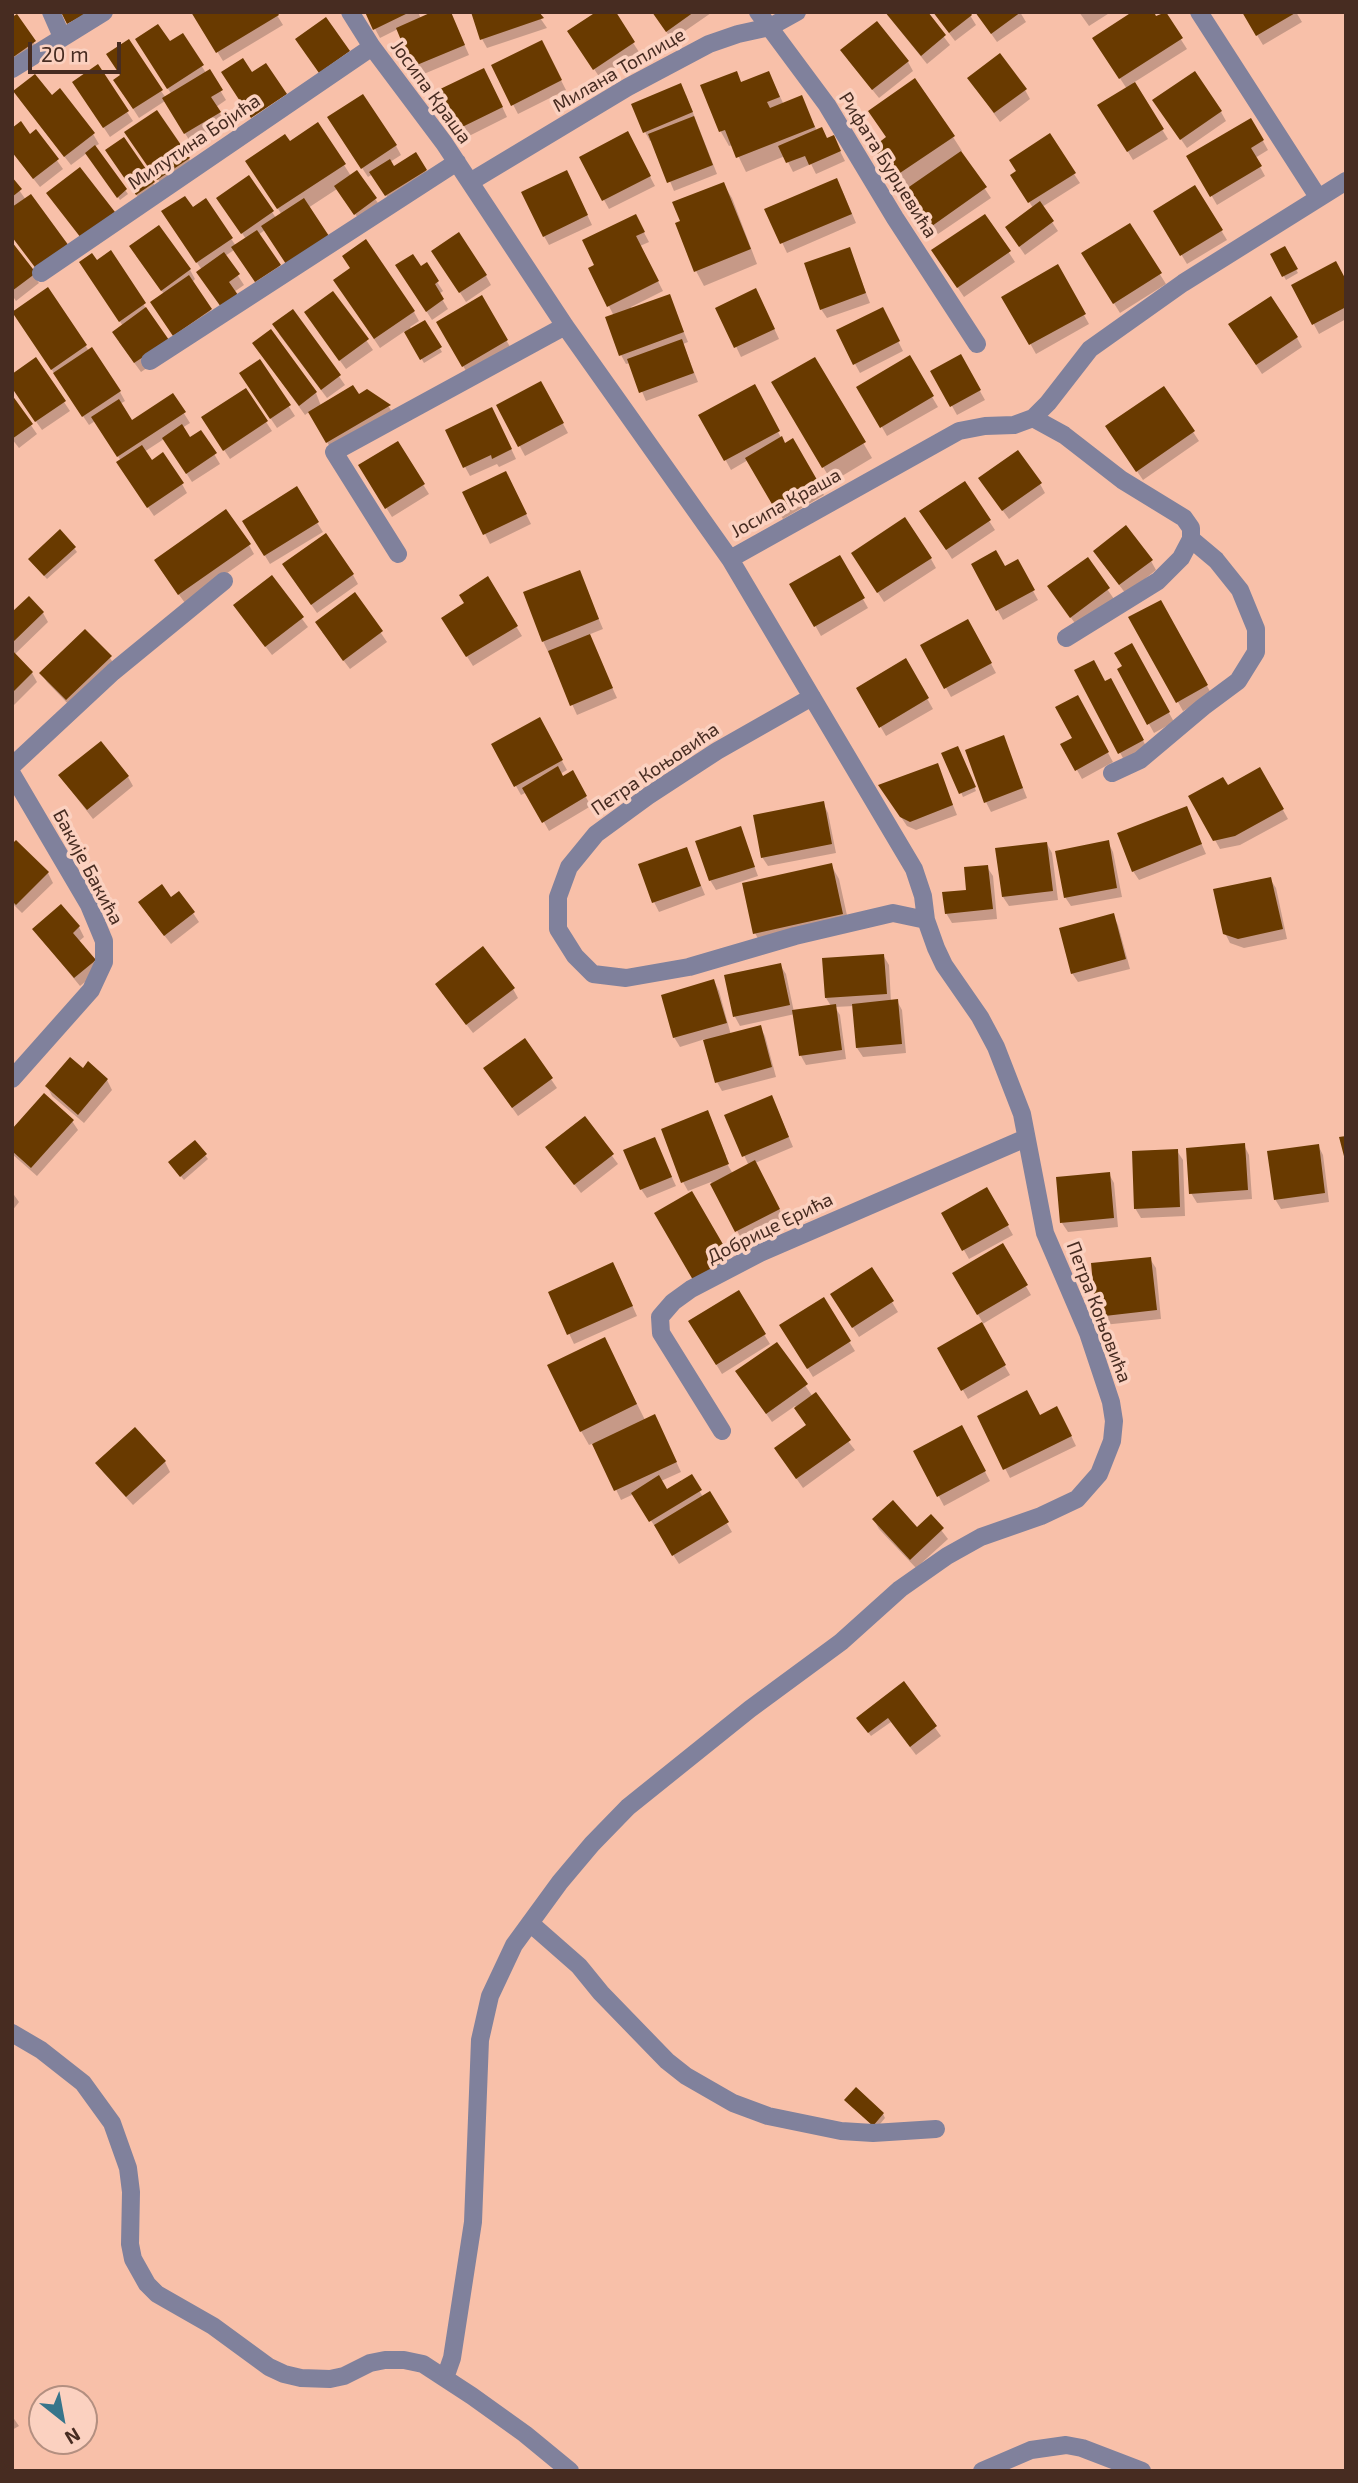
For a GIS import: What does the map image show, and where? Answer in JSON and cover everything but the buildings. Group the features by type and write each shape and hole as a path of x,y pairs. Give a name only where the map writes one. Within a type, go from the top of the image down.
{"street":[{"path":"51,12 62,37"},
{"path":"12,69 104,12"},
{"name":"Јосипа Краша","path":"350,12 372,47 457,162 565,326 730,559 959,431 985,426 1014,425 1033,418"},
{"name":"Рифата Бурџевића","path":"758,12 841,125 895,218 977,344"},
{"name":"Милана Топлице","path":"470,183 628,86 697,50 738,34 770,27 797,12"},
{"path":"1199,12 1318,197"},
{"name":"Милутина Бојића","path":"41,273 372,47"},
{"path":"150,361 457,162"},
{"path":"1066,638 1158,581 1181,558 1191,539 1191,528 1184,518 1122,480 1064,435 1033,418 1090,349 1183,283 1346,181"},
{"path":"398,554 334,452 565,326"},
{"path":"1112,773 1140,760 1238,681 1256,652 1256,629 1240,590 1216,560 1191,539"},
{"name":"Петра Коњовића","path":"445,2378 452,2358 474,2222 477,2063 484,2018 500,1970 514,1945 592,1843 628,1807 750,1709 841,1642 900,1589 947,1556 981,1537 1041,1517 1077,1499 1099,1475 1107,1460 1112,1441 1114,1421 1111,1402 1088,1334 1045,1233 1022,1114 996,1048 980,1017 944,965 926,920 923,895 914,869 730,559"},
{"path":"12,766 113,672 224,580"},
{"name":"Петра Коњовића","path":"812,697 717,751 596,834 569,867 558,897 558,929 575,956 593,974 626,978 689,967 794,936 893,913 926,920"},
{"name":"Бакије Бакића","path":"12,774 89,905 104,941 104,962 91,990 12,1079"},
{"name":"Добрице Ерића","path":"722,1431 661,1333 660,1318 673,1303 691,1290 761,1253 1026,1138"},
{"path":"530,1923 579,1966 601,1993 667,2061 697,2083 733,2103 768,2116 841,2131 873,2133 936,2129"},
{"path":"12,2034 41,2050 83,2083 112,2123 128,2168 131,2192 130,2244 133,2259 147,2284 157,2294 214,2326 269,2367 284,2374 301,2378 330,2379 344,2376 370,2363 404,2360 423,2364 525,2434 570,2471"},
{"path":"982,2471 1031,2449 1066,2445 1082,2448 1142,2471"}]}
